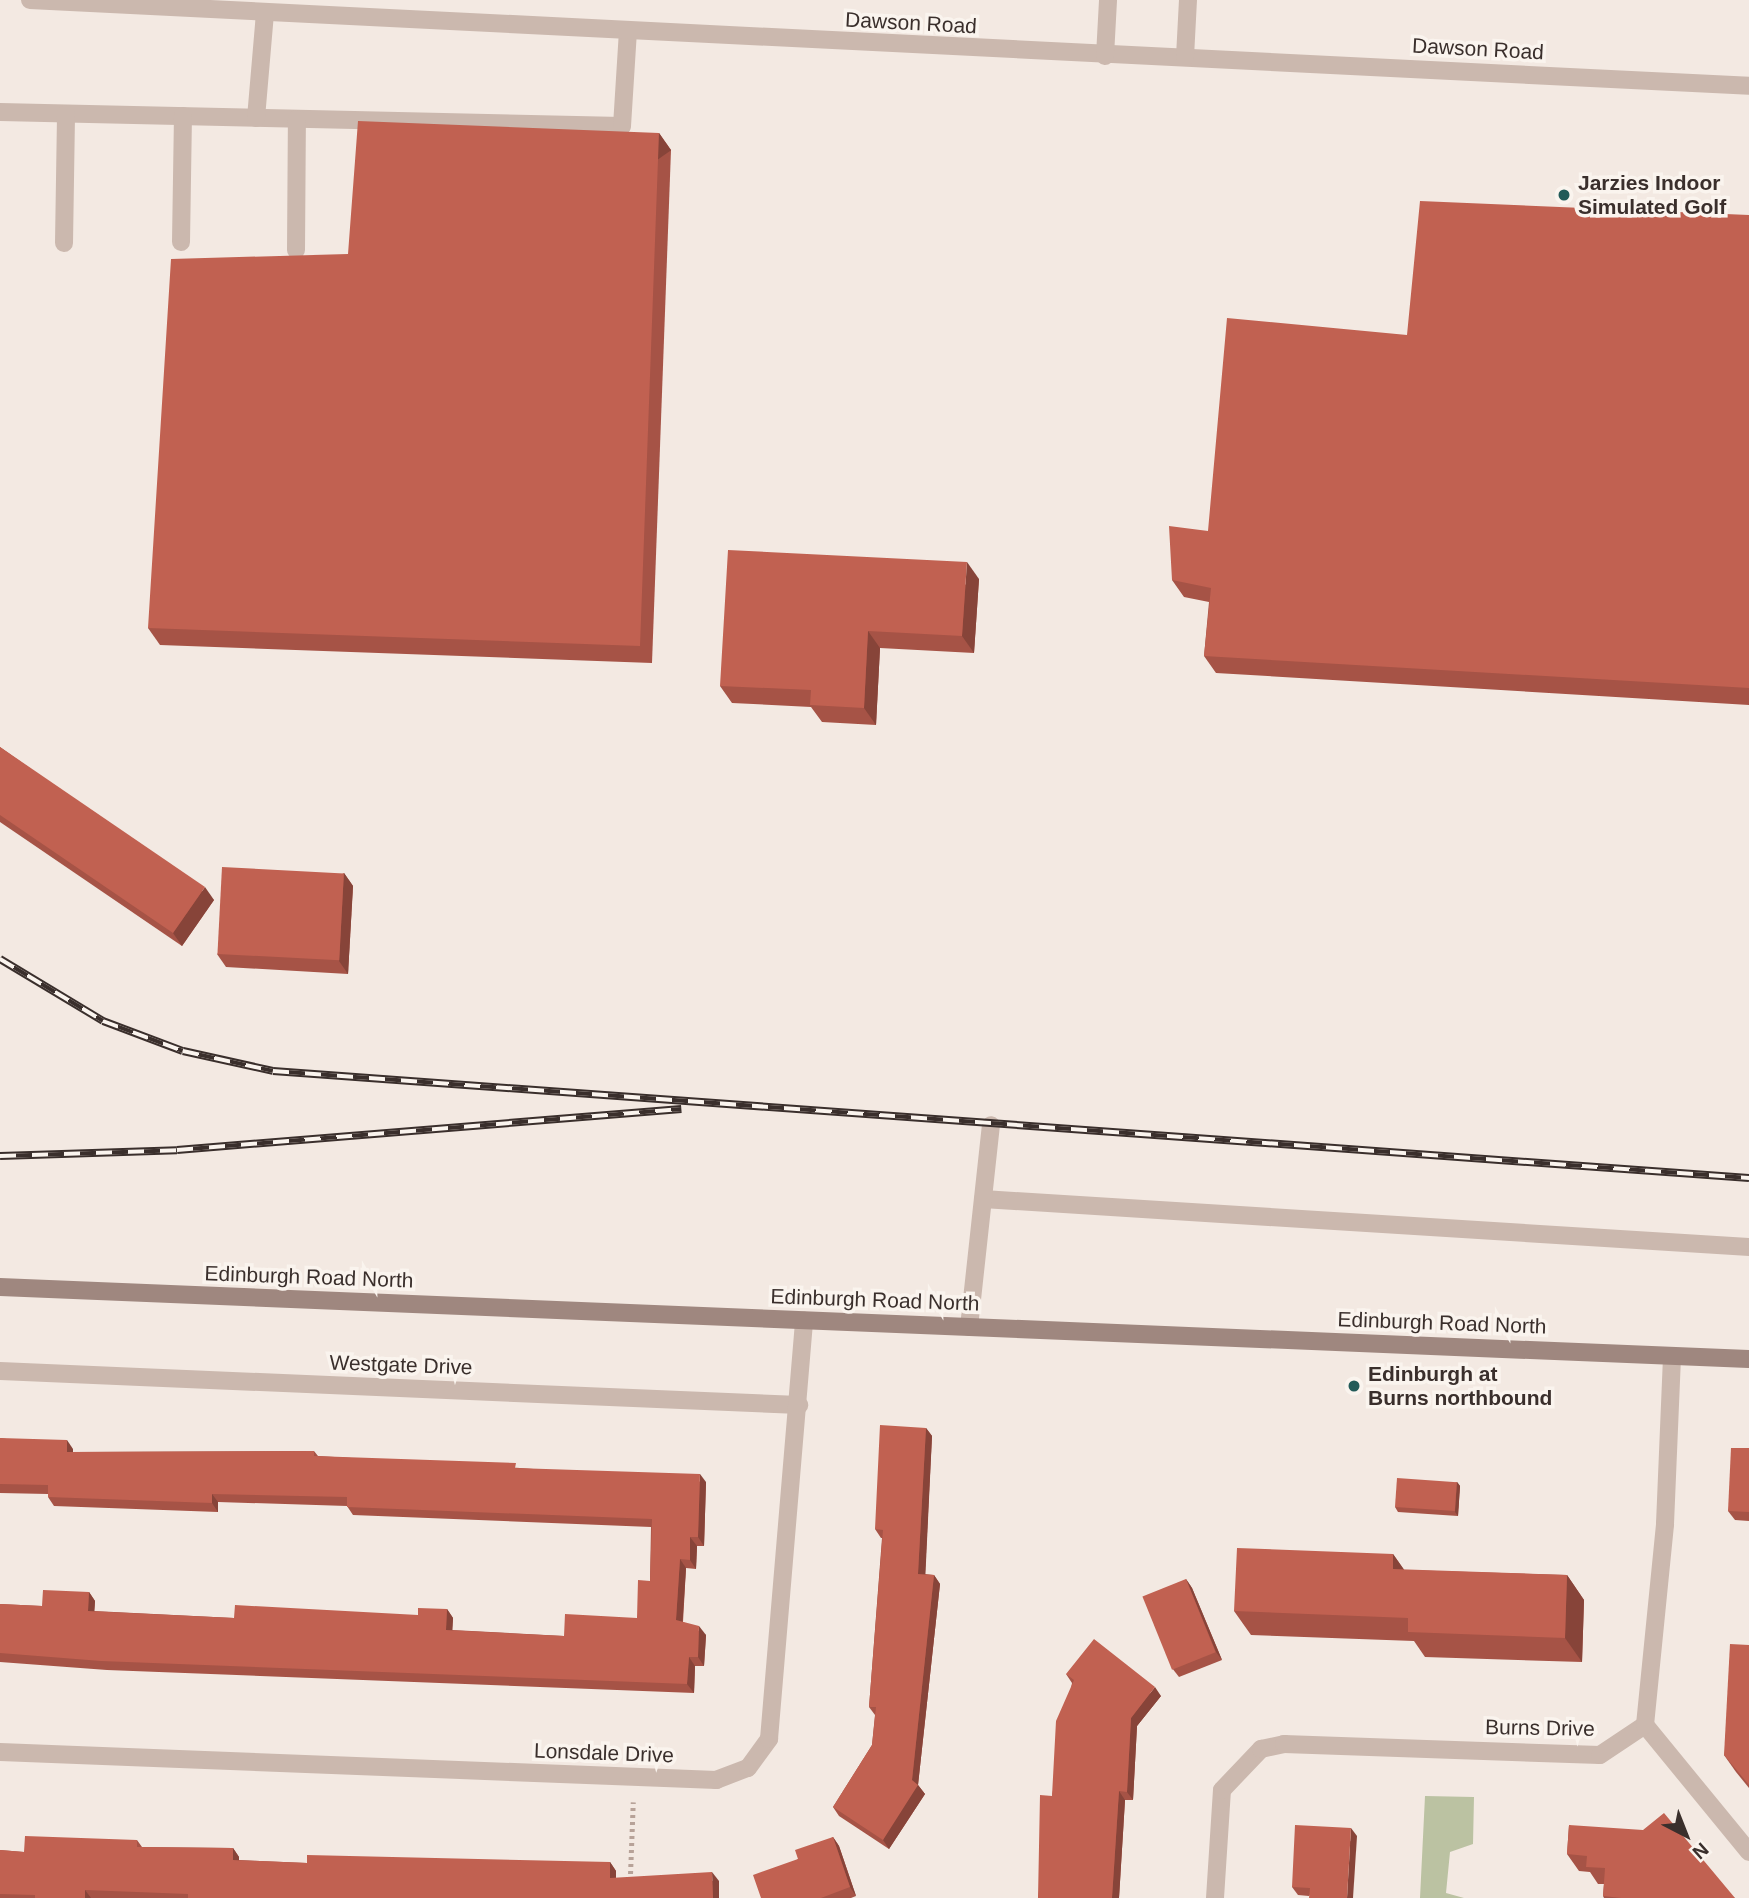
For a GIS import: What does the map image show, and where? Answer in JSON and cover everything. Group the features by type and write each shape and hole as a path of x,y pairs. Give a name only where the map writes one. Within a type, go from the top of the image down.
{"main road":[{"name":"Edinburgh Road North","path":"0,1287 1749,1359"}],"street":[{"name":"Dawson Road","path":"30,0 1105,56 1185,57 1749,86"},
{"path":"1105,56 1108,0"},
{"path":"1185,57 1188,0"},
{"path":"256,118 265,12"},
{"path":"0,112 622,126 628,31"},
{"path":"64,243 66,114"},
{"path":"181,242 183,116"},
{"path":"296,250 297,119"},
{"path":"969,1326 990,1125"},
{"path":"983,1199 1749,1247"},
{"name":"Lonsdale Drive","path":"0,1752 716,1780 748,1768 769,1739 804,1321"},
{"path":"1672,1356 1667,1499 1645,1725 1749,1852"},
{"name":"Westgate Drive","path":"0,1371 799,1405"},
{"name":"Burns Drive","path":"1215,1898 1222,1790 1261,1749 1284,1744 1600,1755 1645,1725"}],"path":[{"path":"630,1885 634,1777"}],"green space":[{"path":"1425,1796 1474,1797 1473,1844 1450,1852 1446,1893 1464,1898 1420,1898"}],"building":[{"path":"358,121 659,133 640,646 148,628 171,259 348,254"},
{"path":"1420,201 1749,215 1749,688 1204,656 1211,588 1172,580 1169,526 1208,531 1227,318 1407,335"},
{"path":"728,550 967,562 962,636 868,631 864,708 810,705 811,690 720,686"},
{"path":"0,747 205,887 173,933 0,815"},
{"path":"222,867 344,873 339,960 217,954"},
{"path":"880,1425 926,1428 918,1574 934,1575 912,1780 918,1785 883,1840 833,1807 872,1745 876,1707 869,1707 883,1530 875,1529"},
{"path":"0,1438 67,1440 67,1452 314,1451 314,1456 516,1463 515,1468 700,1474 698,1537 690,1537 690,1560 680,1559 676,1620 699,1626 698,1657 689,1657 687,1684 101,1661 0,1653 0,1604 42,1606 43,1590 89,1592 88,1611 234,1618 235,1605 418,1615 418,1608 447,1609 446,1630 564,1636 565,1614 637,1618 638,1580 650,1581 652,1519 347,1507 347,1497 212,1494 212,1503 48,1497 48,1485 0,1484"},
{"path":"1731,1448 1749,1448 1749,1512 1728,1511"},
{"path":"1397,1478 1457,1482 1455,1511 1395,1507"},
{"path":"1237,1548 1393,1554 1393,1569 1567,1575 1565,1638 1408,1632 1408,1618 1234,1611"},
{"path":"1186,1579 1216,1652 1172,1670 1142,1597"},
{"path":"1094,1639 1155,1687 1131,1718 1127,1792 1119,1791 1112,1898 1038,1898 1040,1795 1052,1796 1056,1721 1074,1680 1066,1674"},
{"path":"1730,1644 1749,1645 1749,1785 1724,1755"},
{"path":"1664,1813 1735,1898 1603,1896 1605,1868 1586,1867 1587,1856 1567,1854 1569,1825 1643,1830"},
{"path":"1295,1825 1351,1828 1347,1898 1309,1898 1310,1888 1292,1887"},
{"path":"25,1836 137,1840 137,1847 233,1848 233,1860 307,1863 307,1855 610,1862 610,1878 712,1872 713,1898 188,1898 188,1894 85,1890 85,1898 35,1898 35,1895 0,1894 0,1850 24,1852"},
{"path":"833,1837 850,1887 821,1898 761,1898 753,1875 798,1859 795,1850"}],"railway":[{"path":"0,959 103,1021 183,1051 273,1071 1749,1178"},
{"path":"0,1156 177,1150 681,1109"}],"place":[{"name":"Jarzies Indoor Simulated Golf","path":"1564,195"},
{"name":"Edinburgh at Burns northbound","path":"1354,1386"}]}
